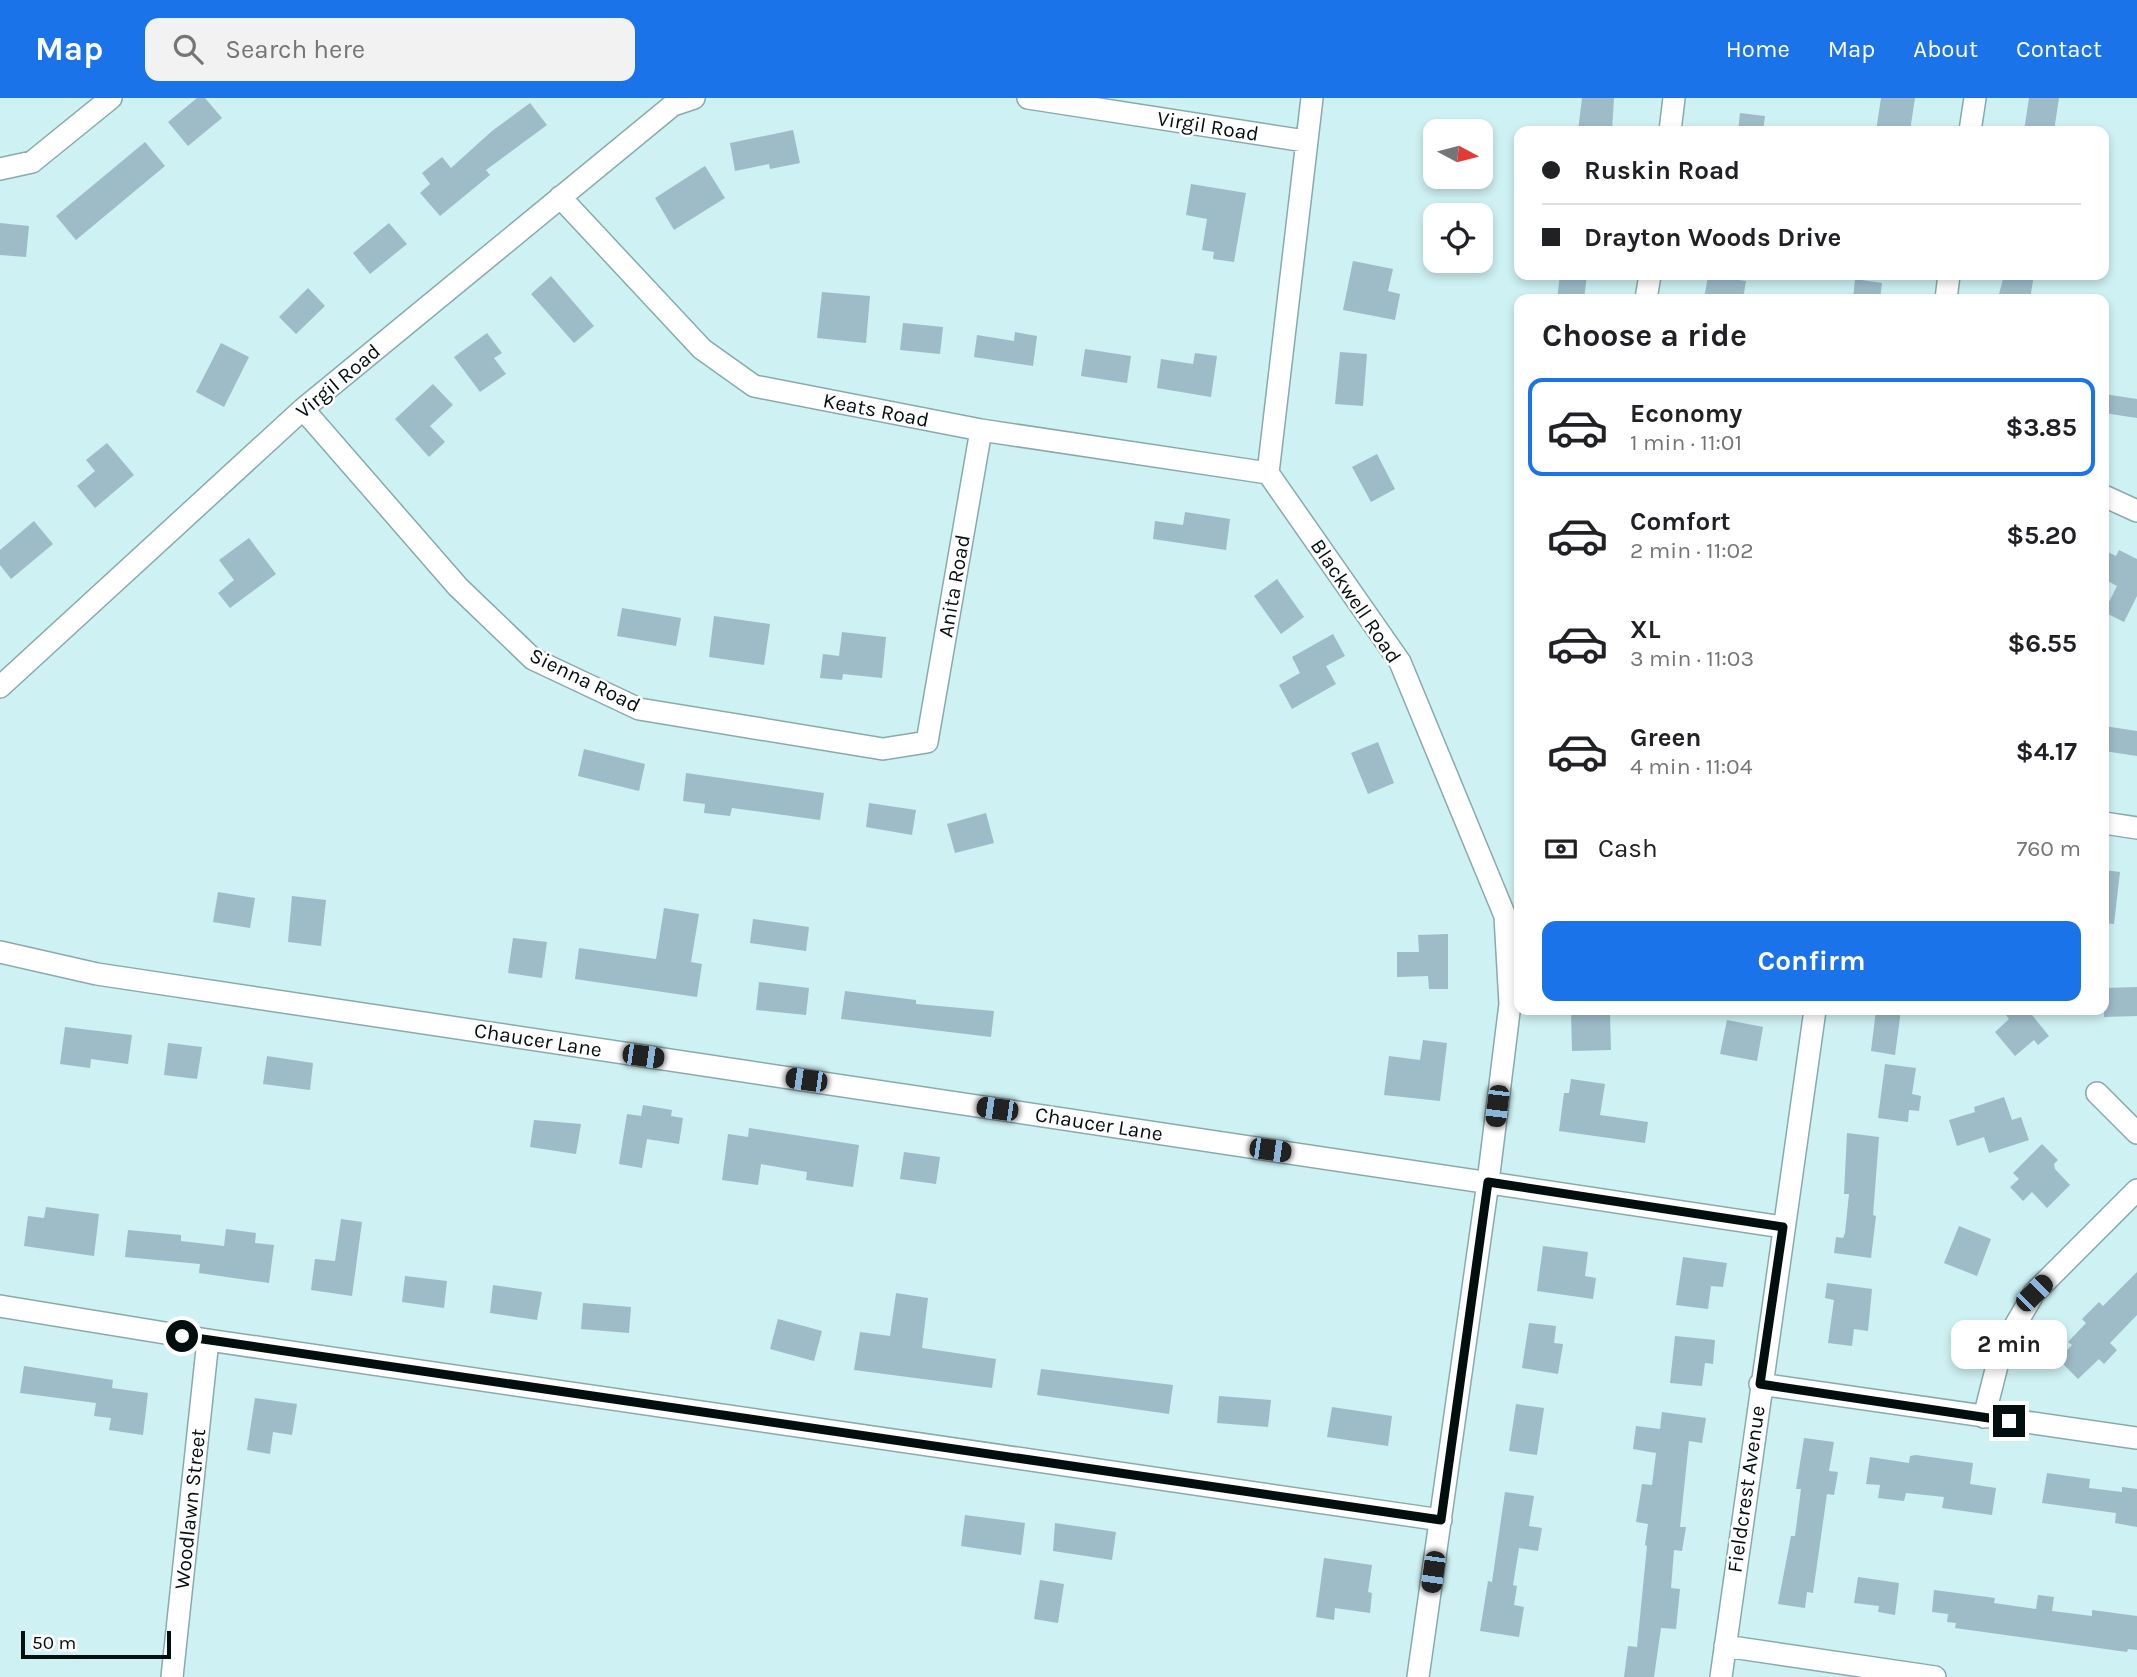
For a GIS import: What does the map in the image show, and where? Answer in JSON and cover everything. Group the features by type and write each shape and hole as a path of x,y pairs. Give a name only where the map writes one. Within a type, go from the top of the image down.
{"street":[{"path":"0,169 32,162 111,98"},
{"name":"Virgil Road","path":"0,687 303,409 673,105 695,98"},
{"name":"Virgil Road","path":"1028,98 1305,141"},
{"path":"1268,473 1312,98"},
{"path":"1671,126 1674,98"},
{"path":"1971,126 1975,98"},
{"name":"Keats Road","path":"560,197 702,349 754,386 981,430 1268,473"},
{"name":"Sienna Road","path":"303,409 458,587 533,659 639,709 883,748 927,741"},
{"name":"Anita Road","path":"927,741 981,430"},
{"name":"Blackwell Road","path":"1268,473 1400,662 1505,916 1510,1004 1488,1182 1418,1677"},
{"path":"2109,498 2137,511"},
{"path":"2109,824 2137,828"},
{"name":"Chaucer Lane","path":"0,951 97,974 1783,1227"},
{"name":"Fieldcrest Avenue","path":"1721,1677 1760,1384 1814,1015"},
{"path":"2097,1093 2137,1133"},
{"path":"1984,1417 2001,1350 2034,1293 2137,1190"},
{"path":"0,1307 208,1340 1441,1520"},
{"name":"Woodlawn Street","path":"172,1677 208,1340"},
{"path":"1760,1384 2137,1438"},
{"path":"1725,1646 1935,1677"}],"building":[{"path":"197,98 205,98 222,118 188,146 168,122"},
{"path":"1582,98 1614,98 1612,126 1579,126"},
{"path":"1881,98 1915,98 1911,126 1877,126"},
{"path":"2029,98 2059,98 2055,126 2025,126"},
{"path":"530,103 547,125 486,170 490,175 440,216 420,193 430,184 422,173 442,157 451,168 492,131"},
{"path":"1740,113 1765,116 1764,126 1739,126"},
{"path":"793,130 800,163 770,169 769,164 735,171 730,143"},
{"path":"145,142 165,166 76,240 56,216"},
{"path":"705,166 725,198 674,230 655,198"},
{"path":"1191,184 1246,193 1234,262 1213,259 1214,252 1202,250 1207,219 1186,215"},
{"path":"0,223 29,226 26,257 0,255"},
{"path":"389,223 407,244 370,274 353,253"},
{"path":"1353,261 1393,269 1388,291 1400,294 1395,320 1343,310"},
{"path":"551,276 594,326 574,343 531,294"},
{"path":"1559,280 1586,280 1585,294 1558,294"},
{"path":"1707,280 1746,281 1744,294 1705,294"},
{"path":"1855,280 1882,283 1881,294 1854,294"},
{"path":"2003,280 2033,280 2031,294 1999,294"},
{"path":"308,288 325,306 296,334 279,317"},
{"path":"822,292 870,296 866,343 817,338"},
{"path":"903,323 943,327 940,354 900,350"},
{"path":"1015,332 1037,336 1033,366 974,357 977,335 1014,341"},
{"path":"487,333 502,353 494,358 506,374 480,392 454,357"},
{"path":"221,343 249,357 224,407 196,392"},
{"path":"1085,349 1131,356 1127,383 1081,376"},
{"path":"1340,352 1367,354 1363,406 1335,404"},
{"path":"1195,353 1217,356 1211,397 1157,388 1161,359 1193,364"},
{"path":"433,384 453,405 430,426 445,442 429,457 395,419"},
{"path":"2109,395 2137,399 2137,418 2109,414"},
{"path":"107,443 134,475 95,508 77,486 95,471 86,460"},
{"path":"1377,454 1395,489 1371,502 1352,467"},
{"path":"1185,512 1230,519 1226,550 1153,539 1155,521 1183,525"},
{"path":"34,521 53,544 11,579 0,565 0,550"},
{"path":"249,538 276,574 230,608 218,593 234,580 219,560"},
{"path":"2119,550 2137,559 2137,596 2124,622 2109,614 2109,602 2117,586 2109,582 2109,552 2116,556"},
{"path":"1277,579 1304,617 1281,634 1254,596"},
{"path":"622,608 681,618 676,646 617,636"},
{"path":"714,616 770,624 764,665 709,657"},
{"path":"842,632 886,637 882,678 843,674 842,680 820,678 823,654 839,656"},
{"path":"1333,634 1345,656 1326,666 1336,684 1292,709 1279,685 1300,673 1292,657"},
{"path":"2109,727 2137,731 2137,756 2109,752"},
{"path":"1378,742 1394,783 1368,794 1351,753"},
{"path":"584,749 645,764 639,791 578,776"},
{"path":"686,773 824,793 820,820 732,808 730,816 704,813 705,804 683,801"},
{"path":"869,803 916,810 912,835 866,827"},
{"path":"986,813 994,843 955,853 947,824"},
{"path":"2109,871 2120,872 2114,924 2109,924"},
{"path":"218,892 255,898 250,928 213,922"},
{"path":"292,896 326,900 321,946 288,942"},
{"path":"664,908 699,914 691,962 702,964 697,997 575,979 579,948 656,959"},
{"path":"753,919 809,927 806,951 750,943"},
{"path":"1448,934 1448,989 1429,989 1428,976 1397,977 1397,952 1419,952 1418,935"},
{"path":"513,938 547,942 542,978 508,973"},
{"path":"759,982 809,988 806,1015 756,1010"},
{"path":"2137,987 2137,1016 2104,1017 2109,1015 2109,988"},
{"path":"845,991 916,1000 916,1004 994,1011 991,1037 841,1019"},
{"path":"1571,1015 1610,1015 1611,1050 1572,1051"},
{"path":"1875,1015 1900,1015 1895,1055 1871,1051"},
{"path":"2006,1015 2032,1015 2049,1036 2038,1045 2034,1040 2015,1056 1995,1032 2009,1019"},
{"path":"1727,1020 1763,1027 1757,1061 1720,1054"},
{"path":"65,1027 132,1035 128,1064 91,1059 90,1068 60,1064"},
{"path":"1423,1040 1447,1043 1440,1101 1384,1095 1389,1056 1420,1060"},
{"path":"168,1043 202,1047 197,1079 164,1075"},
{"path":"267,1056 313,1063 310,1090 263,1084"},
{"path":"1885,1064 1916,1068 1912,1094 1921,1096 1919,1111 1909,1110 1908,1122 1878,1118"},
{"path":"1571,1079 1605,1084 1600,1115 1648,1122 1645,1143 1559,1131 1564,1093 1569,1093"},
{"path":"2004,1097 2012,1120 2021,1117 2029,1140 1989,1153 1984,1137 1957,1146 1949,1120 1975,1112 1974,1107"},
{"path":"643,1105 672,1110 671,1116 683,1118 679,1144 647,1139 642,1168 619,1164 627,1114 641,1116"},
{"path":"534,1120 581,1124 576,1154 530,1147"},
{"path":"749,1128 859,1145 853,1187 806,1180 807,1172 761,1164 758,1185 722,1180 728,1134 748,1137"},
{"path":"1847,1133 1879,1137 1873,1215 1876,1216 1871,1258 1834,1253 1836,1237 1843,1238 1845,1233 1849,1194 1844,1194"},
{"path":"2042,1144 2058,1160 2054,1164 2055,1169 2070,1185 2047,1208 2032,1192 2023,1201 2010,1187 2019,1179 2013,1173"},
{"path":"904,1152 940,1157 936,1184 900,1179"},
{"path":"46,1207 99,1214 94,1256 24,1246 28,1216 44,1218"},
{"path":"341,1219 362,1222 352,1296 311,1290 315,1259 335,1261"},
{"path":"1959,1226 1991,1239 1977,1276 1944,1263"},
{"path":"226,1229 256,1233 255,1243 274,1245 269,1283 199,1273 200,1264 125,1257 128,1230 181,1235 181,1241 224,1246"},
{"path":"1543,1246 1588,1252 1585,1276 1596,1278 1593,1299 1537,1291"},
{"path":"1683,1257 1727,1263 1723,1287 1711,1286 1708,1309 1676,1305"},
{"path":"2137,1272 2137,1315 2110,1343 2117,1350 2104,1364 2099,1359 2078,1379 2058,1359 2072,1345 2068,1342 2086,1323 2082,1319 2099,1302 2103,1306"},
{"path":"405,1276 447,1281 444,1308 402,1302"},
{"path":"1827,1283 1872,1289 1868,1331 1854,1329 1852,1346 1828,1343 1834,1300 1825,1298"},
{"path":"493,1285 542,1292 537,1320 490,1313"},
{"path":"896,1293 928,1298 922,1348 996,1359 992,1388 854,1370 860,1332 890,1336"},
{"path":"583,1303 631,1307 629,1333 581,1329"},
{"path":"778,1319 822,1331 814,1361 770,1349"},
{"path":"1529,1323 1556,1326 1554,1343 1563,1344 1558,1374 1522,1368"},
{"path":"1675,1336 1715,1340 1713,1364 1705,1363 1702,1386 1670,1383"},
{"path":"24,1366 113,1380 112,1388 148,1393 143,1435 109,1430 111,1418 94,1416 96,1403 20,1393"},
{"path":"1041,1369 1173,1385 1169,1414 1037,1395"},
{"path":"1219,1396 1271,1400 1268,1427 1217,1423"},
{"path":"255,1398 297,1404 292,1435 273,1432 270,1454 247,1450"},
{"path":"1516,1404 1544,1408 1537,1455 1509,1451"},
{"path":"1332,1407 1392,1416 1388,1446 1327,1437"},
{"path":"1662,1412 1706,1418 1702,1443 1689,1441 1680,1527 1686,1527 1682,1551 1674,1550 1671,1588 1680,1589 1676,1629 1661,1628 1654,1677 1624,1677 1628,1646 1637,1647 1647,1546 1648,1524 1636,1522 1642,1484 1652,1485 1656,1453 1633,1449 1636,1426 1660,1429"},
{"path":"1804,1438 1834,1442 1829,1471 1838,1472 1834,1495 1827,1494 1813,1593 1807,1592 1805,1608 1778,1604 1791,1536 1795,1536 1801,1489 1796,1489"},
{"path":"1910,1456 1973,1463 1970,1484 1996,1488 1992,1515 1942,1508 1944,1497 1906,1493 1904,1501 1878,1498 1880,1485 1866,1484 1870,1457 1909,1463"},
{"path":"2047,1473 2090,1479 2089,1488 2122,1492 2122,1487 2137,1489 2137,1527 2115,1523 2116,1513 2042,1503"},
{"path":"1505,1492 1534,1496 1529,1526 1542,1528 1538,1551 1519,1548 1513,1585 1517,1586 1514,1605 1524,1607 1519,1637 1480,1631 1488,1581 1492,1582"},
{"path":"965,1515 1025,1523 1021,1555 961,1546"},
{"path":"1055,1523 1116,1532 1112,1560 1053,1551"},
{"path":"1324,1558 1372,1565 1368,1592 1372,1593 1370,1613 1335,1608 1334,1620 1316,1617"},
{"path":"1858,1577 1899,1583 1895,1615 1878,1612 1879,1606 1854,1603"},
{"path":"1040,1580 1064,1584 1058,1623 1034,1619"},
{"path":"1934,1590 1995,1598 1994,1603 2036,1609 2038,1595 2054,1597 2052,1611 2092,1616 2092,1610 2137,1616 2137,1650 2128,1649 2127,1652 1955,1628 1956,1623 1947,1622 1948,1614 1932,1612"}],"route":[{"path":"182,1336 1441,1520 1488,1182 1783,1227 1760,1384 2009,1421"}]}
